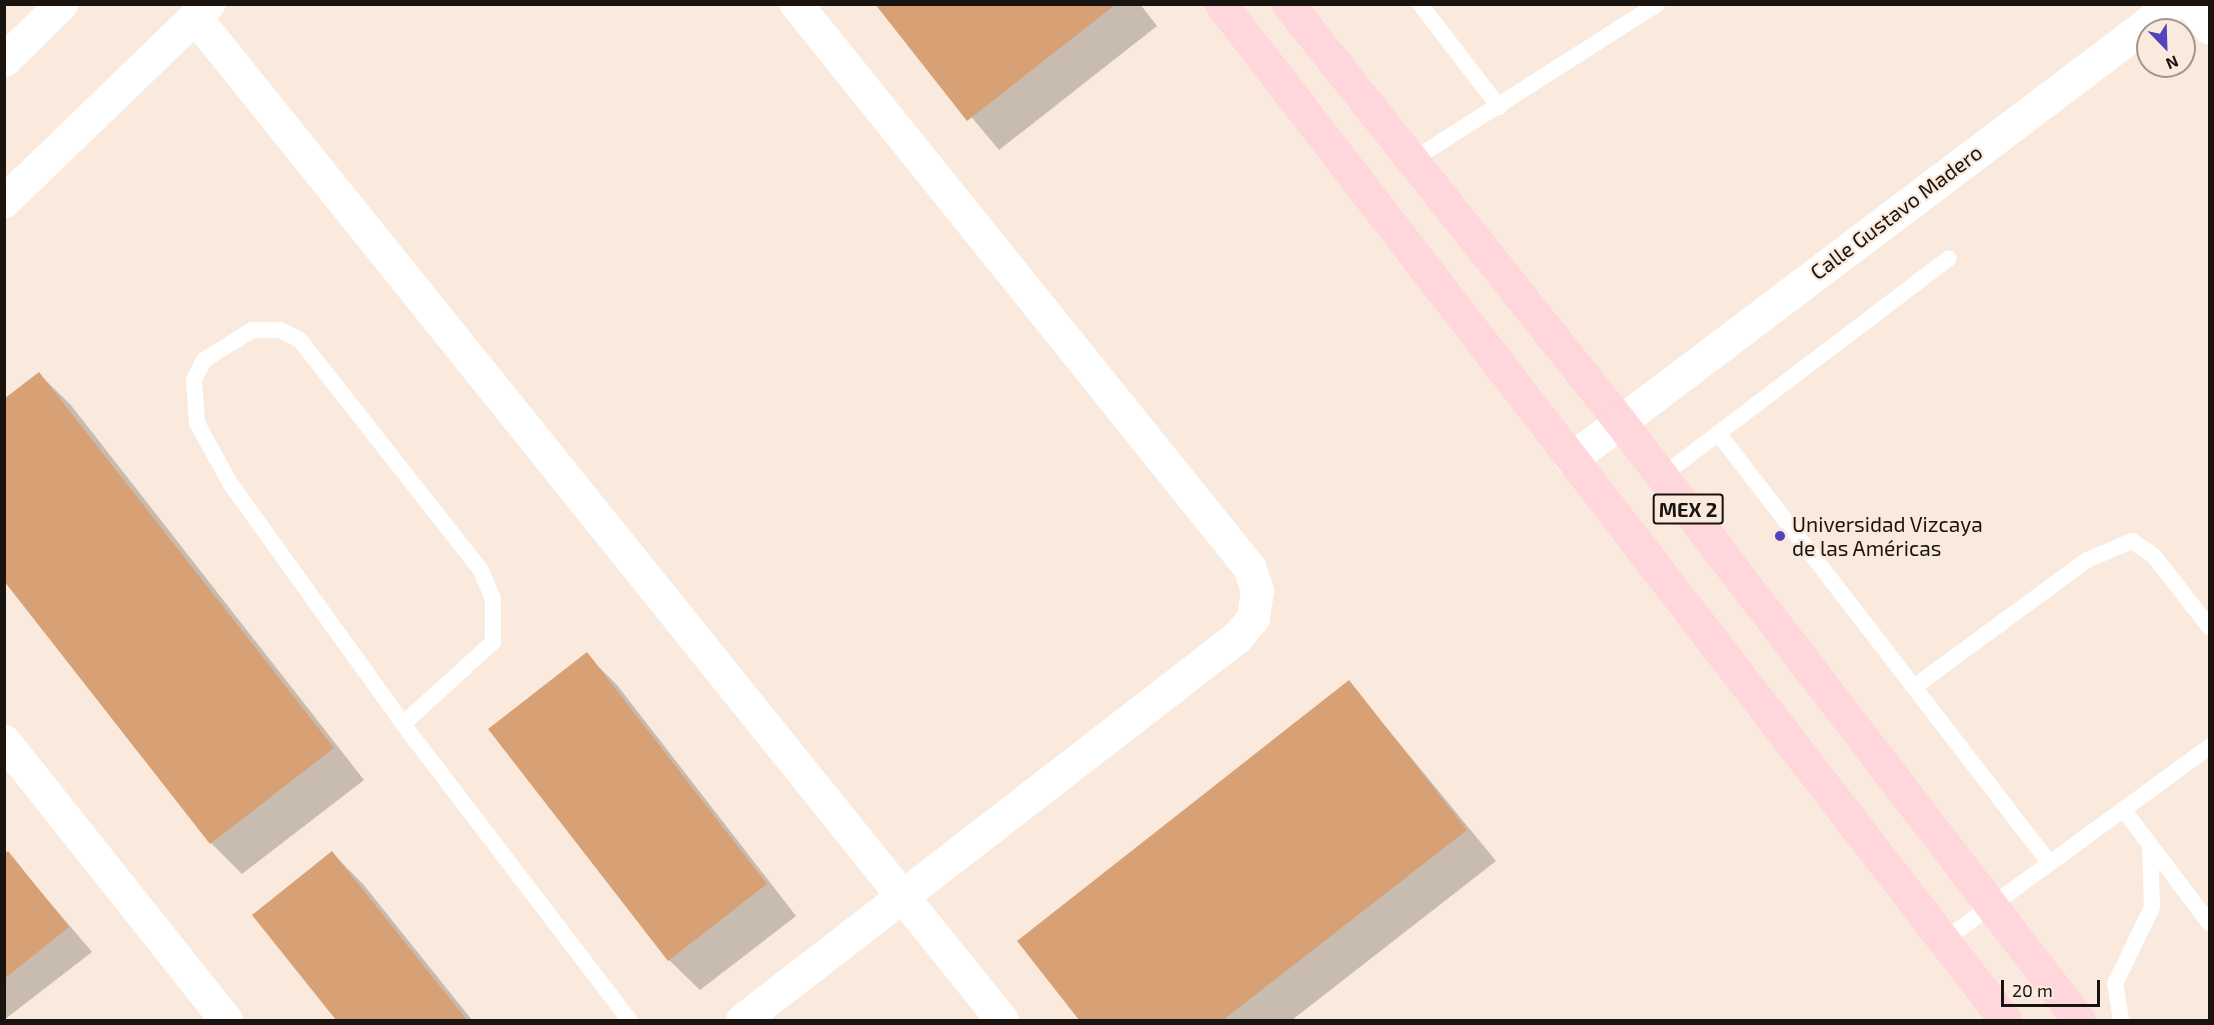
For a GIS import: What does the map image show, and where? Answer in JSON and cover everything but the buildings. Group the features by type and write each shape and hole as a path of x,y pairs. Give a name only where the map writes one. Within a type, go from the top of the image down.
{"main road":[{"name":"MEX 2","path":"1288,4 1618,419 2079,1020"},
{"name":"MEX 2","path":"1223,5 2005,1020"}],"street":[{"path":"4,60 61,4"},
{"path":"742,1020 902,893 1237,638 1253,618 1257,590 1249,567 796,4"},
{"name":"Calle Gustavo Madero","path":"1571,459 1618,419 2173,4"},
{"path":"2192,4 2210,28"},
{"path":"4,201 202,11 1002,1020"},
{"path":"4,741 226,1020"}],"lane":[{"path":"1420,4 1499,107"},
{"path":"1412,160 1499,107 1657,4"},
{"path":"1662,476 1949,258"},
{"path":"404,724 493,642 492,598 480,569 300,340 280,330 252,330 204,360 194,380 197,423 230,483 404,724 628,1020"},
{"path":"1719,433 2048,861"},
{"path":"1914,687 2087,560 2132,541 2154,556 2210,628"},
{"path":"1943,941 2048,861 2210,746"},
{"path":"2123,809 2210,924"},
{"path":"2121,1020 2115,984 2152,907 2150,845"}],"place":[{"name":"Universidad Vizcaya de las Américas","path":"1780,536"}]}
